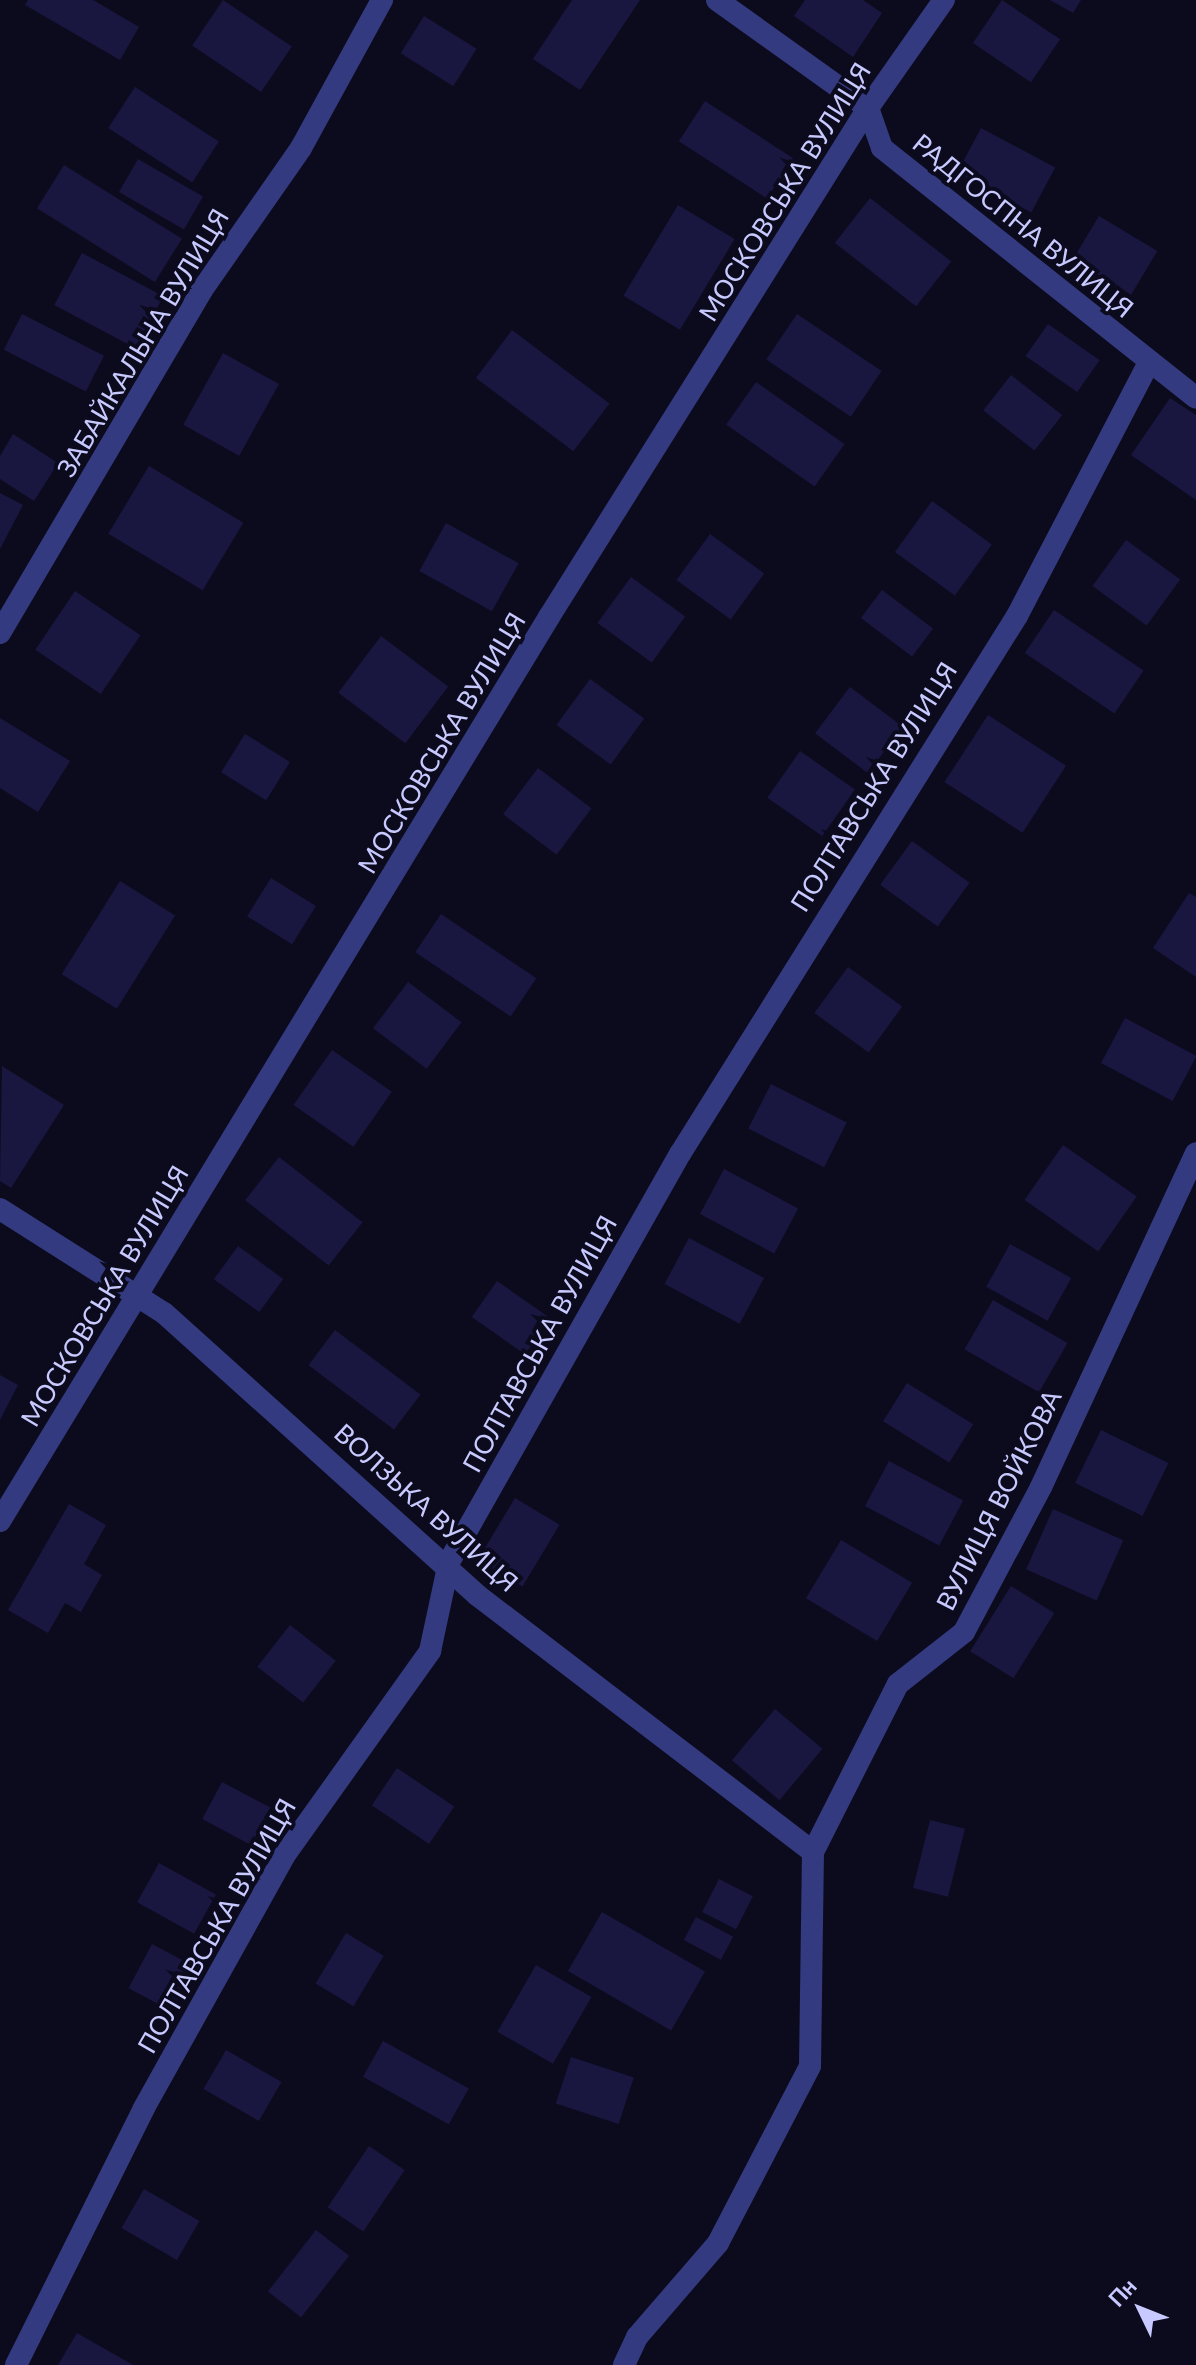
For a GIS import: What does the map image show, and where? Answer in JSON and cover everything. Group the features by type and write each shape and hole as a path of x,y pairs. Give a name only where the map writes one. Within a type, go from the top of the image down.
{"street":[{"name":"ЗАБАЙКАЛЬНА ВУЛИЦЯ","path":"0,633 202,290 301,148 382,0"},
{"path":"717,0 868,108"},
{"name":"МОСКОВСЬКА ВУЛИЦЯ","path":"0,1521 133,1294 868,108 944,0"},
{"name":"РАДГОСПНА ВУЛИЦЯ","path":"868,108 882,148 1148,364 1196,398"},
{"name":"ПОЛТАВСЬКА ВУЛИЦЯ","path":"16,2365 144,2108 284,1856 430,1651 449,1562 680,1154 1017,616 1148,364"},
{"name":"ВУЛИЦЯ ВОЙКОВА","path":"624,2365 637,2337 718,2243 810,2066 813,1852 898,1684 964,1632 1041,1487 1196,1153"},
{"name":"ВОЛЗЬКА ВУЛИЦЯ","path":"0,1209 133,1294 449,1562 477,1595 813,1852"}],"building":[{"path":"28,0 93,0 139,27 120,60 25,5"},
{"path":"223,0 292,46 261,92 192,46"},
{"path":"572,0 640,0 580,90 533,59"},
{"path":"805,0 863,0 882,13 853,57 794,16"},
{"path":"1002,0 1060,39 1031,82 973,43"},
{"path":"1050,0 1081,0 1073,13"},
{"path":"424,16 477,49 453,86 401,53"},
{"path":"135,87 219,141 192,183 108,128"},
{"path":"705,101 793,158 767,198 679,141"},
{"path":"981,128 1055,167 1031,212 957,173"},
{"path":"138,159 203,196 184,229 119,192"},
{"path":"64,165 182,239 155,282 37,208"},
{"path":"870,198 951,261 916,306 835,243"},
{"path":"678,205 735,239 680,330 623,296"},
{"path":"1099,216 1157,251 1131,295 1073,260"},
{"path":"82,253 163,296 136,348 54,305"},
{"path":"22,314 104,356 86,391 4,350"},
{"path":"797,314 882,371 851,417 766,360"},
{"path":"1048,324 1100,360 1077,392 1026,356"},
{"path":"512,330 609,403 573,451 476,378"},
{"path":"223,353 279,384 239,456 183,425"},
{"path":"1011,375 1062,415 1035,450 983,410"},
{"path":"756,382 844,444 815,487 726,425"},
{"path":"1170,398 1196,415 1196,500 1131,455"},
{"path":"13,434 58,463 34,501 0,479 0,456"},
{"path":"149,466 243,523 203,590 108,534"},
{"path":"0,493 23,505 0,549"},
{"path":"932,501 992,544 955,595 895,552"},
{"path":"446,523 519,563 492,611 419,571"},
{"path":"710,534 764,573 731,619 676,580"},
{"path":"1126,540 1180,579 1147,625 1092,586"},
{"path":"631,577 685,616 652,662 597,623"},
{"path":"882,590 933,629 912,656 861,618"},
{"path":"75,591 140,635 101,694 35,650"},
{"path":"1054,610 1144,670 1114,714 1025,653"},
{"path":"381,636 448,687 405,743 338,693"},
{"path":"590,679 644,718 611,764 556,725"},
{"path":"850,687 903,727 868,773 815,733"},
{"path":"988,715 1066,766 1022,833 944,782"},
{"path":"0,718 70,761 38,812 0,788"},
{"path":"245,734 290,762 266,800 221,772"},
{"path":"800,751 855,789 822,836 767,798"},
{"path":"538,768 592,808 557,855 503,814"},
{"path":"912,841 969,883 938,926 880,885"},
{"path":"271,878 316,906 292,944 247,916"},
{"path":"120,881 175,915 117,1009 62,974"},
{"path":"1189,893 1196,897 1196,977 1153,948"},
{"path":"441,914 536,978 511,1016 415,952"},
{"path":"848,967 902,1006 869,1052 814,1013"},
{"path":"408,982 462,1022 427,1069 373,1028"},
{"path":"1125,1018 1196,1056 1173,1101 1101,1063"},
{"path":"332,1050 392,1092 353,1147 294,1105"},
{"path":"2,1066 64,1105 11,1188 0,1181"},
{"path":"771,1084 847,1123 824,1167 748,1129"},
{"path":"1063,1145 1137,1197 1098,1252 1025,1200"},
{"path":"279,1157 363,1222 329,1266 245,1200"},
{"path":"724,1169 798,1208 774,1253 700,1214"},
{"path":"689,1238 764,1278 740,1324 665,1284"},
{"path":"1010,1244 1071,1278 1047,1321 986,1287"},
{"path":"238,1246 283,1279 259,1312 214,1279"},
{"path":"497,1281 550,1318 525,1354 472,1317"},
{"path":"993,1300 1067,1343 1039,1392 964,1349"},
{"path":"335,1330 420,1394 394,1430 309,1365"},
{"path":"0,1375 18,1385 0,1420"},
{"path":"907,1383 973,1424 949,1462 883,1421"},
{"path":"1101,1430 1168,1463 1143,1516 1075,1483"},
{"path":"889,1461 963,1500 939,1545 865,1506"},
{"path":"515,1498 560,1525 522,1586 478,1560"},
{"path":"69,1504 106,1525 84,1564 102,1575 81,1612 65,1603 48,1633 8,1610"},
{"path":"1053,1509 1123,1540 1096,1601 1026,1569"},
{"path":"841,1540 912,1583 877,1641 806,1598"},
{"path":"1011,1586 1054,1613 1013,1678 970,1651"},
{"path":"290,1625 336,1661 303,1702 257,1667"},
{"path":"775,1709 822,1749 779,1800 732,1760"},
{"path":"397,1768 454,1807 429,1844 372,1805"},
{"path":"222,1782 271,1808 251,1845 202,1819"},
{"path":"930,1820 965,1829 948,1897 913,1888"},
{"path":"159,1863 216,1895 194,1934 137,1902"},
{"path":"719,1879 753,1896 736,1929 702,1912"},
{"path":"602,1912 705,1972 671,2030 568,1971"},
{"path":"696,1917 733,1937 721,1960 684,1940"},
{"path":"346,1933 384,1956 353,2006 316,1984"},
{"path":"152,1944 195,1967 172,2011 129,1988"},
{"path":"536,1965 591,1997 553,2064 498,2032"},
{"path":"383,2041 469,2089 449,2124 363,2077"},
{"path":"226,2050 281,2082 259,2121 204,2089"},
{"path":"571,2057 634,2077 619,2124 556,2104"},
{"path":"369,2146 405,2170 363,2231 328,2207"},
{"path":"144,2189 199,2221 177,2260 122,2228"},
{"path":"316,2230 349,2256 301,2317 268,2291"},
{"path":"77,2333 133,2365 58,2365"}]}
